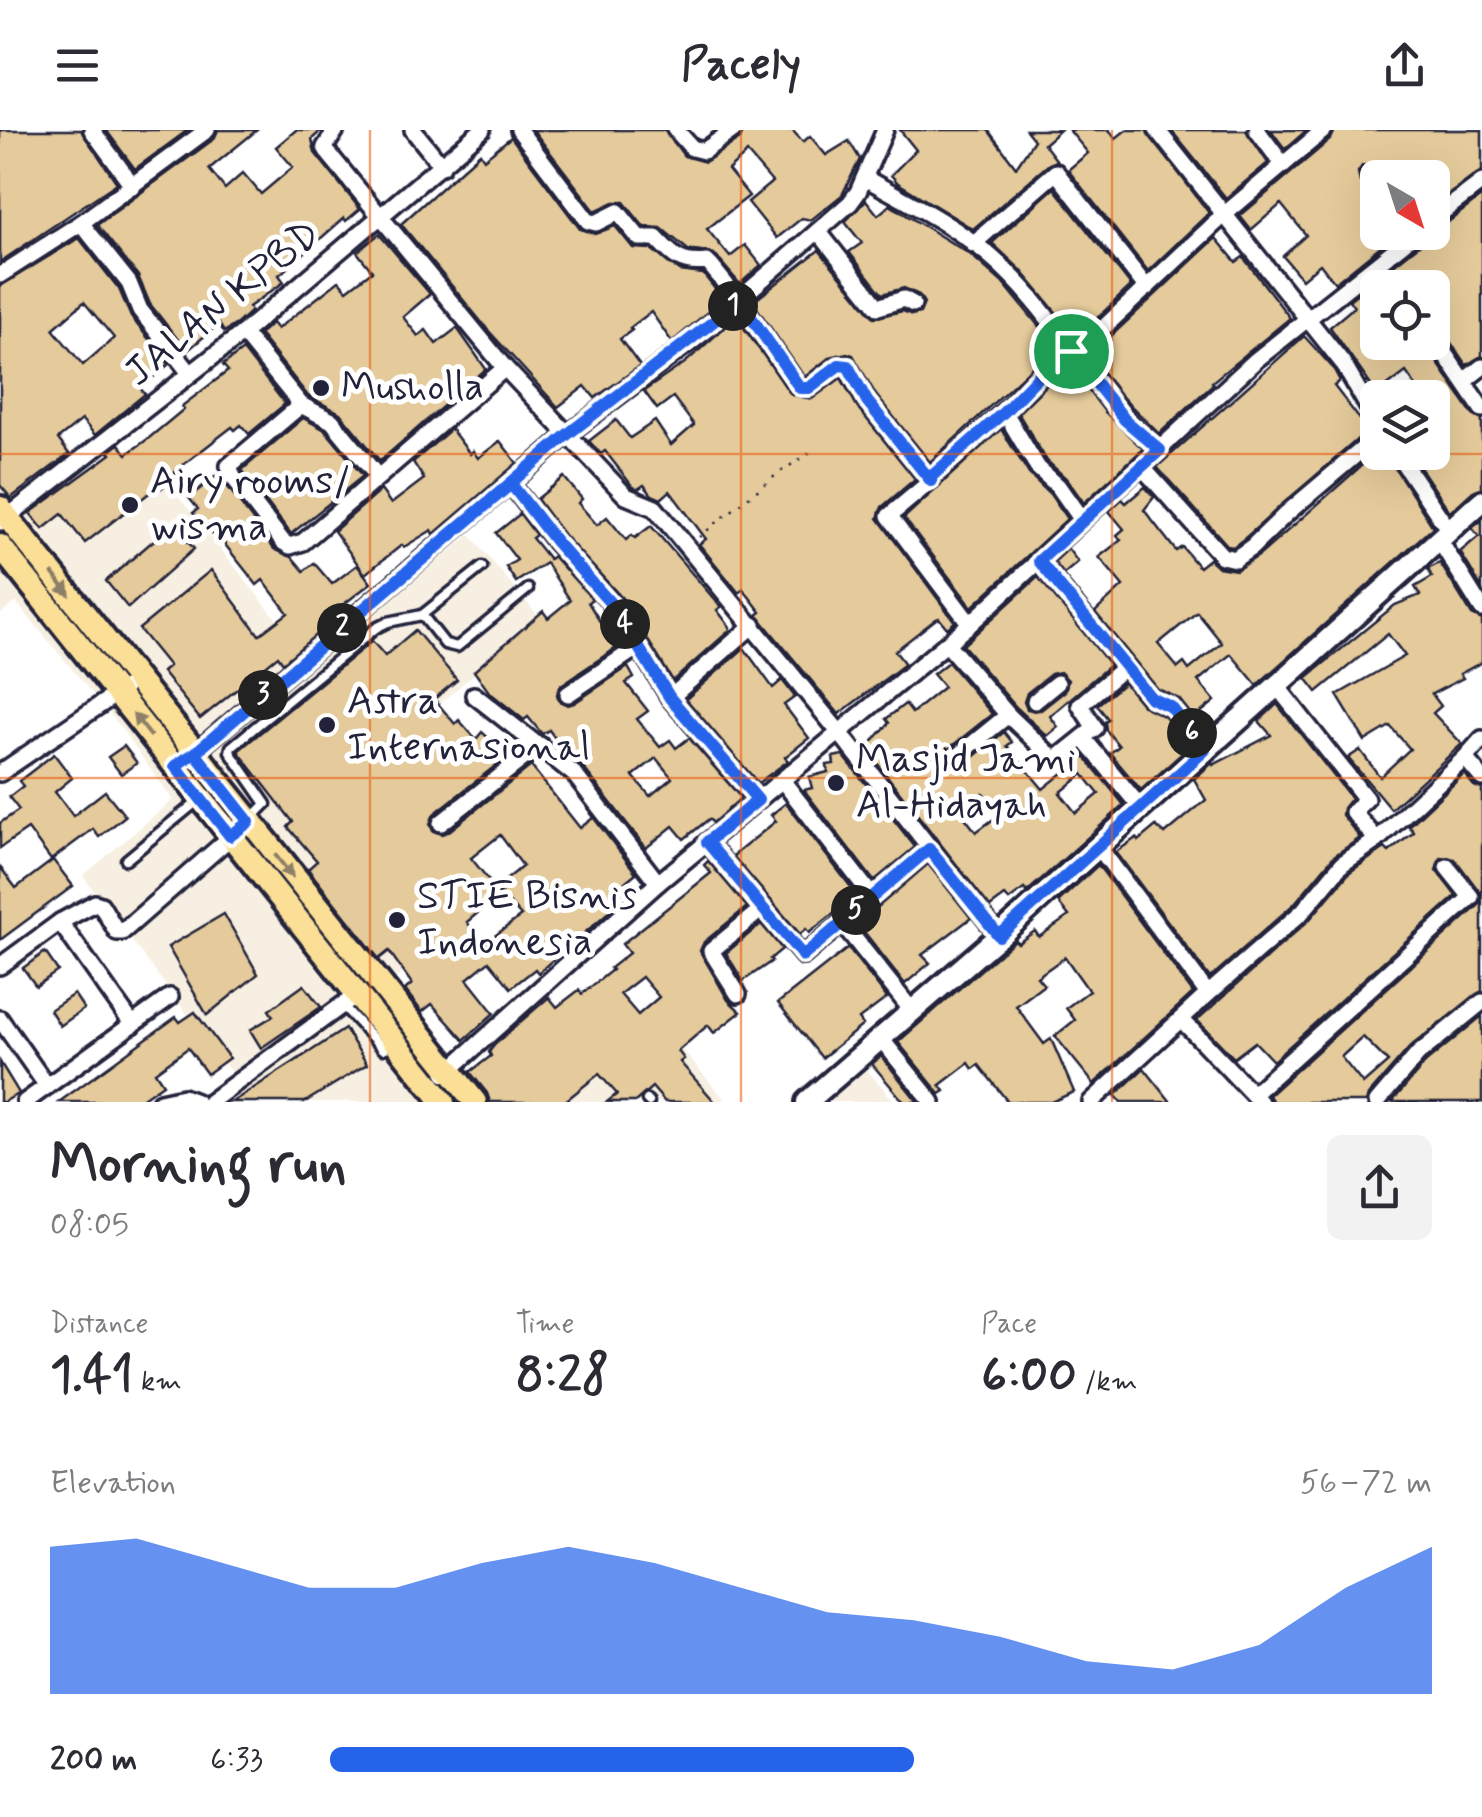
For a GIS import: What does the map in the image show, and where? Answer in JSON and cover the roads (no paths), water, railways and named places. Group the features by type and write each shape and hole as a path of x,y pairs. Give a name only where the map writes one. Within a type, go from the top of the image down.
{"main road":[{"path":"2,516 37,553 127,686 240,829 475,1102"},
{"path":"0,546 127,686"},
{"path":"18,568 37,553"},
{"path":"240,829 350,1000 396,1043 434,1098"}],"street":[{"path":"92,130 133,186"},
{"path":"0,275 81,223 207,130"},
{"path":"336,130 325,147 505,368 629,498 655,508 840,732 999,936"},
{"path":"414,130 442,166"},
{"name":"JALAN KPBD","path":"2,516 243,334 482,130"},
{"path":"519,130 588,221 596,223 618,212 639,238 656,238 676,260 686,264 707,262 740,301 800,388 809,388 839,365 848,366 867,401 931,481"},
{"path":"676,130 692,148 704,151 732,130"},
{"path":"185,760 568,434 740,301 850,203 886,130"},
{"path":"1156,130 1360,390"},
{"path":"1256,130 1283,165"},
{"path":"970,624 889,516 1004,412 1054,360 1100,331 1225,214 1324,130"},
{"path":"973,244 1056,172 1147,288"},
{"path":"865,178 990,255 1041,310 1125,420 1160,450"},
{"path":"1450,206 1482,182"},
{"path":"81,223 128,284 140,310 190,373"},
{"path":"818,230 878,307 904,299 912,304"},
{"path":"434,1098 448,1070 658,884 970,624 1256,360 1394,250"},
{"path":"243,334 301,405 332,420 378,478"},
{"path":"1449,360 1482,409"},
{"path":"1464,381 1482,367"},
{"path":"301,405 229,466 238,485 283,542 294,546 304,542 505,368"},
{"path":"1004,412 1032,459 1082,520"},
{"path":"1142,466 1222,556 1235,559 1360,451"},
{"path":"1406,470 1482,609"},
{"path":"511,484 613,606 670,698 758,800"},
{"path":"807,1102 999,936 1482,501"},
{"path":"1039,561 1151,698 1171,707 1205,750"},
{"path":"670,698 753,625"},
{"path":"947,644 1008,715 1055,760 1095,727 1080,705 1125,668"},
{"path":"568,694 638,647"},
{"path":"1034,701 1056,683"},
{"path":"1276,685 1366,798 1353,812 1377,840"},
{"path":"0,773 127,686"},
{"path":"474,694 574,774 658,884"},
{"path":"954,758 1008,715"},
{"path":"1083,738 1141,808"},
{"path":"1091,1102 1302,912 1342,864 1377,840 1482,739"},
{"path":"440,823 540,745"},
{"path":"1466,758 1482,778"},
{"path":"782,780 872,896"},
{"path":"0,966 60,922 98,903 118,932 122,932 240,829"},
{"path":"707,842 803,956 929,849"},
{"path":"1098,846 1208,994"},
{"path":"1181,1019 1256,1098 1470,896 1447,867"},
{"path":"738,994 711,951 764,908"},
{"path":"60,922 133,1025"},
{"path":"842,923 913,1012"},
{"path":"24,1102 170,997"},
{"path":"210,1102 350,1000"},
{"path":"1377,1102 1418,1054 1482,1002"},
{"path":"0,1019 47,1086"},
{"path":"882,1040 932,1102"},
{"path":"160,1102 183,1097 196,1102"}],"lane":[{"path":"240,829 266,804 230,752 231,747 376,628 422,615 482,567"},
{"path":"422,615 446,644 456,646 528,589"},
{"path":"126,860 210,791"}],"place":[{"name":"Musholla","path":"321,388"},
{"name":"Airy rooms/ wisma","path":"130,505"},
{"name":"Astra Internasional","path":"327,725"},
{"name":"Masjid Jami Al-Hidayah","path":"836,783"},
{"name":"STIE Bisnis Indonesia","path":"397,920"}]}
